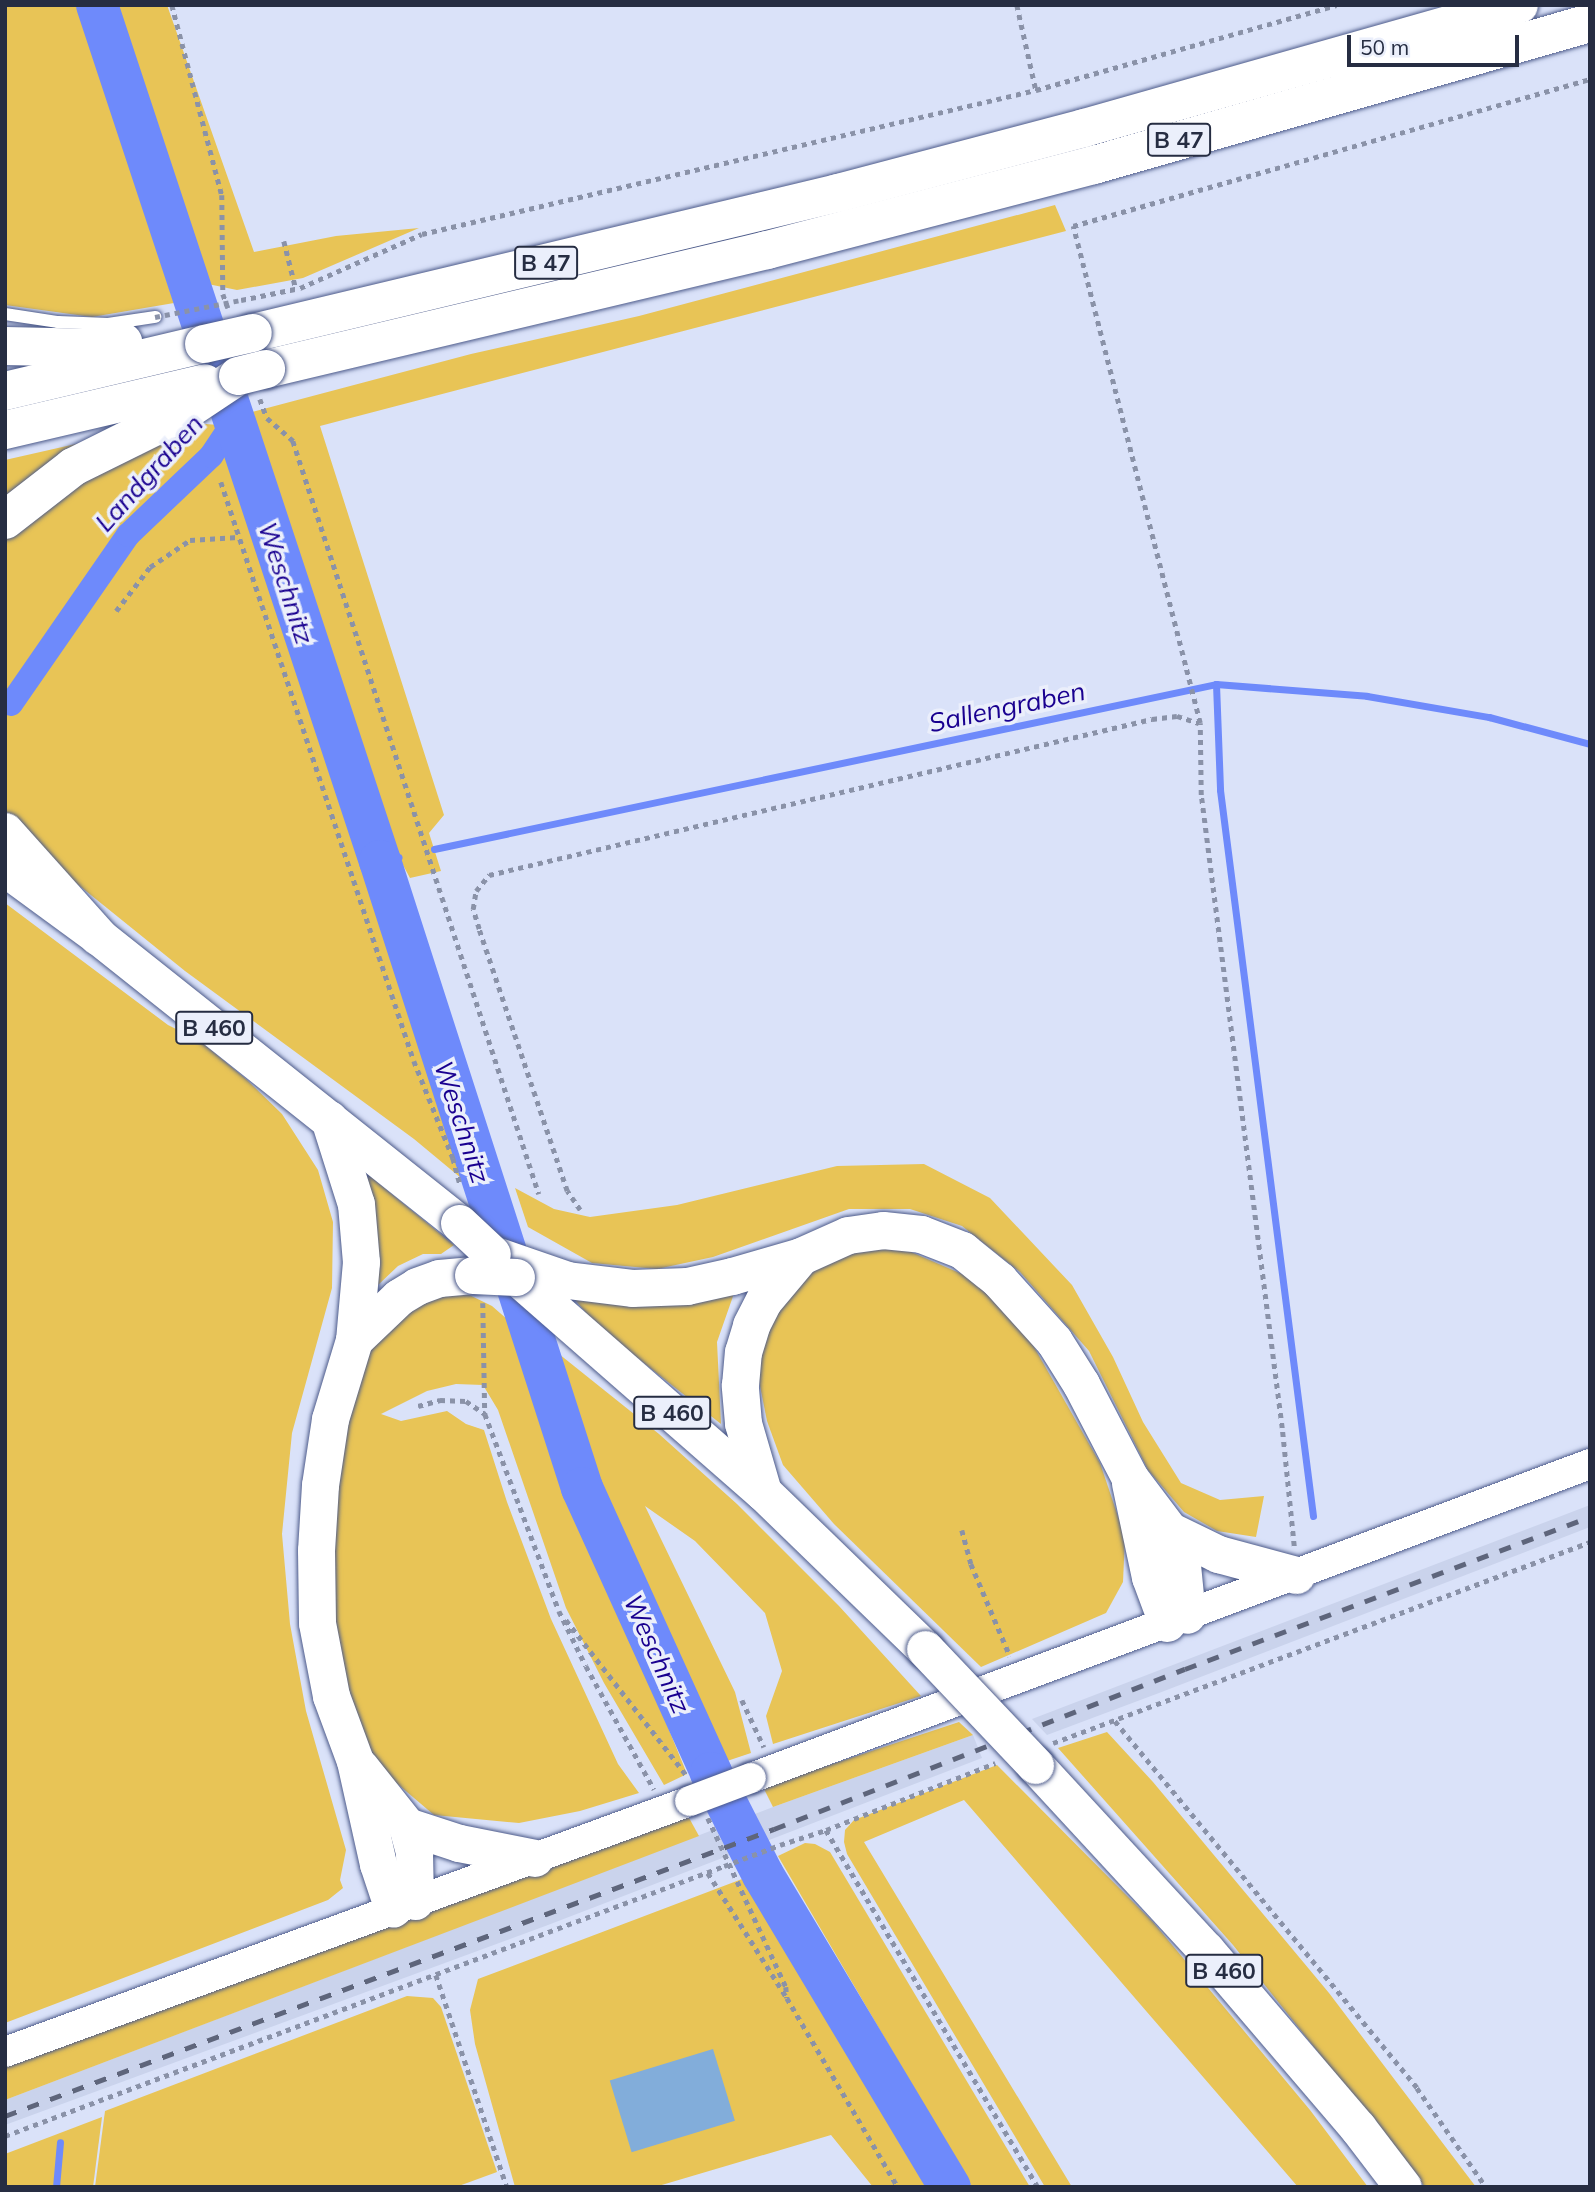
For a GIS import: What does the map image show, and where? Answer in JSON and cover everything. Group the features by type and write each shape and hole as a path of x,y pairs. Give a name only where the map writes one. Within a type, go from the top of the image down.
{"highway":[{"name":"B 47","path":"160,335 204,344 242,317 851,189 1084,128 1519,5"},
{"name":"B 47","path":"5,430 181,401 254,379 1068,172 1590,23"},
{"path":"5,346 99,348 160,335"},
{"path":"5,391 160,335"},
{"path":"5,520 73,467 181,401"},
{"path":"5,832 98,936"}],"main road":[{"name":"B 460","path":"5,868 98,936 329,1119 461,1211 491,1275 582,1334 763,1492 925,1649 1042,1755 1358,2128 1403,2187"},
{"path":"329,1119 356,1204 361,1236 354,1340 330,1419 320,1485 316,1550 317,1623 331,1696 355,1761 377,1864 404,1905"},
{"path":"354,1340 399,1297 417,1286 439,1278 491,1275 632,1288 687,1286 801,1256 848,1236 883,1230 921,1234 962,1250 999,1280 1054,1341 1081,1384 1130,1478 1169,1530 1182,1565 1177,1619"},
{"path":"763,1492 743,1423 740,1385 743,1352 751,1325 764,1300 801,1256"},
{"path":"1130,1478 1150,1577 1177,1619"},
{"path":"1169,1530 1218,1554 1296,1575"},
{"path":"355,1761 407,1826 414,1853 404,1905"},
{"path":"407,1826 459,1843 535,1858"}],"street":[{"path":"5,2052 688,1802 1590,1464"}],"lane":[{"path":"5,314 58,322 108,324 160,335"}],"path":[{"path":"172,5 222,195 223,293 242,317"},
{"path":"1017,5 1037,90"},
{"path":"160,335 242,317 296,289 422,234 1037,90 1336,5"},
{"path":"1296,1575 1283,1428 1201,795 1200,723 1073,226 1590,79"},
{"path":"284,241 296,289"},
{"path":"254,379 267,418 293,441 539,1194"},
{"path":"221,482 414,1061 453,1158 461,1211"},
{"path":"116,611 150,567 190,540 238,537"},
{"path":"580,1210 567,1191 478,929 473,909 476,891 489,875 1152,719 1177,716 1200,723"},
{"path":"491,1275 485,1414 559,1611 586,1666 688,1802"},
{"path":"418,1406 440,1400 466,1401 485,1414"},
{"path":"962,1530 971,1564 1018,1678"},
{"path":"1042,1755 1115,1721 1590,1542"},
{"path":"559,1611 738,1878 786,1987 787,1998"},
{"path":"742,1700 763,1774"},
{"path":"1115,1721 1417,2088 1486,2187"},
{"path":"5,2136 779,1845 826,1830 998,1762"},
{"path":"826,1830 1038,2187"},
{"path":"708,1873 787,1998 898,2187"},
{"path":"436,1975 507,2187"}],"shaded area":[{"path":"5,5 76,5 174,303 92,317 5,305"},
{"path":"112,5 167,5 254,252 336,236 419,228 303,278 237,290 203,283"},
{"path":"1055,205 1066,231 320,426 444,815 429,833 441,871 410,878 391,843 252,412 471,354 639,316"},
{"path":"192,423 219,425 235,454 473,1188 414,1139 185,971 71,879 11,819 5,809 5,537 39,500"},
{"path":"80,443 5,499 5,460"},
{"path":"5,903 168,1025 200,1041 246,1079 282,1114 318,1170 333,1222 332,1288 292,1433 282,1534 290,1624 306,1711 346,1850 340,1880 343,1888 328,1900 5,2023"},
{"path":"924,1164 990,1198 1072,1285 1113,1357 1143,1422 1181,1483 1220,1500 1264,1496 1256,1537 1217,1531 1184,1512 1148,1470 1089,1351 1020,1272 962,1226 910,1209 849,1209 713,1257 657,1269 592,1263 528,1227 515,1188 554,1209 590,1217 677,1205 837,1166"},
{"path":"366,1173 454,1245 441,1254 423,1254 398,1266 377,1286 363,1190"},
{"path":"895,1245 969,1277 1021,1324 1100,1463 1125,1537 1123,1582 1106,1613 981,1667 834,1524 783,1465 767,1421 755,1361 763,1316 801,1269 848,1251"},
{"path":"738,1282 717,1342 721,1424 597,1326 570,1294"},
{"path":"453,1287 492,1306 523,1333 533,1382 582,1516 687,1774 664,1785 604,1683 566,1608 498,1410 483,1385 456,1384 427,1391 381,1414 401,1421 447,1411 466,1424 484,1430 507,1502 551,1619 618,1764 639,1793 580,1811 519,1823 434,1815 387,1775 348,1717 322,1527 352,1379 388,1322"},
{"path":"559,1354 659,1434 737,1504 839,1606 921,1696 773,1744 766,1716 782,1671 765,1613 695,1541 645,1506 735,1692 751,1753 727,1761 646,1591 600,1486"},
{"path":"1590,1505 1590,1527 1159,1693 1047,1735 1032,1719"},
{"path":"959,1722 973,1735 773,1807 763,1787"},
{"path":"1107,1732 1153,1782 1329,1993 1476,2187 1425,2187 1233,1945 1058,1748"},
{"path":"973,1735 982,1758 548,1925 5,2125 5,2100 773,1807"},
{"path":"997,1765 1153,1922 1310,2110 1368,2187 1298,2187 964,1800 864,1842 1072,2187 1045,2187 847,1854 844,1842 845,1830 854,1820"},
{"path":"688,1816 699,1836 5,2100 5,2066"},
{"path":"805,1843 815,1844 830,1852 1030,2187 972,2187 778,1856"},
{"path":"750,1876 936,2187 873,2187 831,2135 655,2187 515,2187 475,2044 470,2010 478,1979"},
{"path":"407,1996 433,1998 441,2007 497,2172 456,2187 95,2187 105,2111"},
{"path":"102,2117 93,2187 5,2187 5,2154"}],"building":[{"path":"713,2049 735,2121 632,2152 610,2081"}],"waterway":[{"name":"Weschnitz","path":"97,5 380,861 582,1488 711,1773 763,1875 950,2187"},
{"name":"Landgraben","path":"11,704 128,535 211,456 235,420"},
{"path":"1216,684 1220,790 1313,1516"},
{"name":"Sallengraben","path":"434,849 1216,684 1367,696 1489,717 1590,744"},
{"name":"Sallengraben","path":"380,861 399,857"},
{"path":"56,2187 60,2142"}],"railway":[{"path":"5,2116 774,1829 1185,1669 1590,1517"}]}
